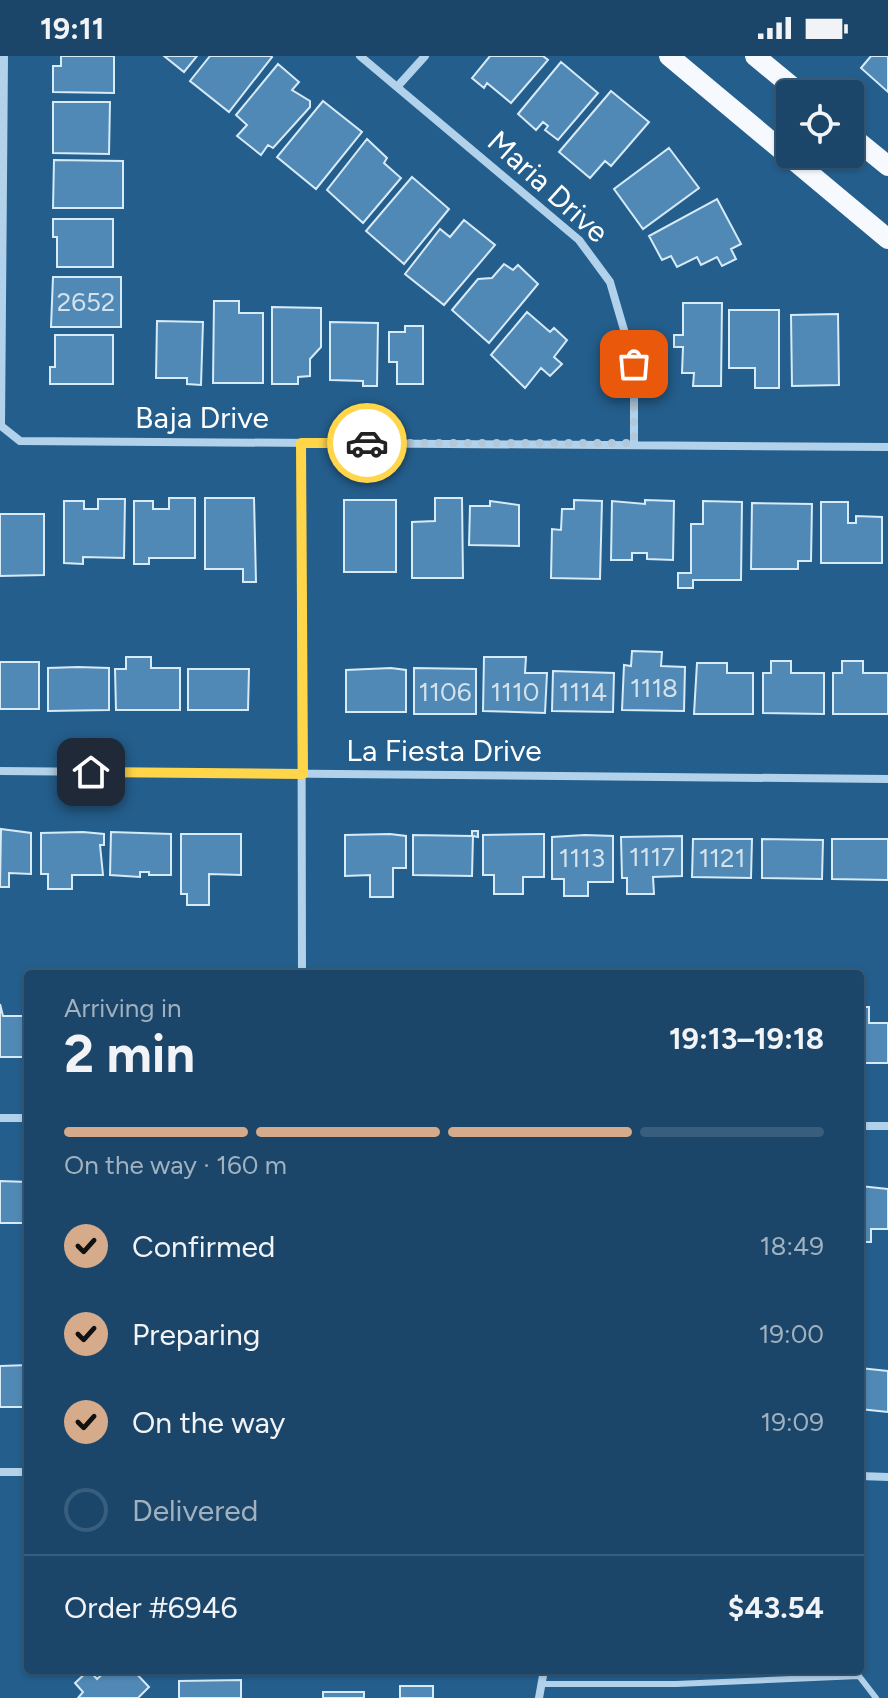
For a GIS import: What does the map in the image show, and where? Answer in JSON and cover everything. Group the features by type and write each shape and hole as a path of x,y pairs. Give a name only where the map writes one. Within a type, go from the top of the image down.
{"main road":[{"path":"669,56 888,239"},
{"path":"755,56 784,80"},
{"path":"864,146 888,166"}],"street":[{"path":"1,426 4,56"},
{"name":"Maria Drive","path":"360,56 579,240 610,282 634,364 634,443"},
{"path":"397,87 425,56"},
{"name":"Baja Drive","path":"1,426 20,441 888,447"},
{"path":"301,443 302,970"},
{"name":"La Fiesta Drive","path":"0,771 888,779"},
{"path":"0,1118 24,1118"},
{"path":"864,1126 888,1126"},
{"path":"0,1472 24,1472"},
{"path":"864,1476 888,1477"},
{"path":"539,1698 543,1674"}],"lane":[{"path":"542,1684 676,1684 859,1676 876,1698"}],"building":[{"path":"61,56 114,56 114,93 53,92 53,66 61,66"},
{"path":"164,56 197,56 184,72"},
{"path":"210,56 272,57 229,112 190,81"},
{"path":"490,56 543,56 548,60 511,103 487,83 484,88 472,78"},
{"path":"871,56 888,56 888,92 861,68"},
{"path":"561,62 598,93 558,140 545,130 548,126 543,122 536,130 518,114"},
{"path":"278,64 299,82 292,90 310,101 310,107 273,148 268,145 261,155 237,136 247,125 236,115"},
{"path":"611,91 649,122 611,166 605,161 590,178 559,152"},
{"path":"323,101 362,132 316,189 277,157"},
{"path":"53,102 110,102 109,154 53,153"},
{"path":"367,139 387,158 384,163 401,178 363,223 327,190"},
{"path":"669,148 699,188 643,229 614,189"},
{"path":"54,160 123,161 123,208 53,208"},
{"path":"412,177 449,209 404,264 366,231"},
{"path":"717,199 741,244 731,249 736,259 722,266 717,257 701,265 697,257 677,267 671,256 662,260 649,236"},
{"path":"53,219 113,219 113,267 57,267 57,237 53,237"},
{"path":"464,220 495,245 444,305 405,274 440,229 450,237"},
{"path":"504,264 513,270 518,265 538,284 489,343 452,310 478,279 492,278"},
{"path":"53,277 121,277 121,327 51,327"},
{"path":"214,301 239,301 239,313 263,313 263,383 213,383"},
{"path":"683,303 722,303 721,386 693,386 694,373 682,373 683,347 674,347 674,335 683,335"},
{"path":"272,307 321,308 321,347 310,359 310,376 298,377 298,384 272,384"},
{"path":"729,310 779,310 779,388 755,388 755,368 729,368"},
{"path":"527,312 550,332 554,328 567,340 554,357 562,364 550,376 541,368 525,388 491,355"},
{"path":"838,314 839,385 792,386 791,315"},
{"path":"157,321 203,322 201,385 187,384 187,378 156,378"},
{"path":"330,322 378,323 377,386 363,386 363,381 330,380"},
{"path":"405,326 423,326 423,384 397,384 397,362 389,362 389,332 405,332"},
{"path":"55,335 113,335 113,384 50,384 50,367 55,367"},
{"path":"169,498 195,498 195,558 149,558 149,564 134,564 134,501 153,501 153,509 169,509"},
{"path":"205,498 254,498 256,582 243,582 243,569 205,569"},
{"path":"435,498 462,498 463,578 412,578 412,522 435,521"},
{"path":"98,499 125,499 124,558 83,557 83,564 64,563 64,501 84,501 84,509 98,509"},
{"path":"344,500 396,500 396,572 344,572"},
{"path":"574,500 602,501 600,579 551,578 552,529 561,530 562,509 574,509"},
{"path":"645,500 674,501 673,560 647,559 647,553 632,553 632,560 611,560 612,501 645,504"},
{"path":"490,501 519,505 519,546 469,545 470,506 490,506"},
{"path":"703,501 742,502 741,580 693,580 693,588 678,588 678,573 691,573 691,524 703,524"},
{"path":"821,502 848,502 848,523 856,523 856,516 882,517 882,563 821,563"},
{"path":"752,503 812,504 811,561 798,561 798,569 751,569"},
{"path":"0,514 44,514 44,575 0,576"},
{"path":"632,651 662,652 661,666 685,667 684,711 622,710 624,665 631,666"},
{"path":"126,657 151,657 151,668 180,668 180,710 116,710 115,669 126,669"},
{"path":"484,657 526,657 525,673 547,673 545,713 483,711"},
{"path":"771,661 791,661 791,673 824,673 824,714 763,713 763,673 771,673"},
{"path":"842,661 863,661 863,673 888,673 888,714 833,714 833,673 842,673"},
{"path":"0,662 39,662 39,709 0,709"},
{"path":"697,663 727,663 727,673 753,673 753,714 694,714"},
{"path":"48,668 109,668 109,710 48,711"},
{"path":"414,668 476,669 476,714 414,714"},
{"path":"188,669 249,669 248,710 188,710"},
{"path":"346,670 406,670 406,712 346,712"},
{"path":"553,671 614,673 613,712 552,711"},
{"path":"1,829 31,833 31,874 9,873 9,887 0,887"},
{"path":"472,831 478,831 478,837 473,836 472,876 413,875 413,835 472,836"},
{"path":"111,832 171,834 171,875 140,872 140,877 110,875"},
{"path":"41,833 104,834 104,845 100,845 103,875 72,875 72,889 48,889 48,874 41,874"},
{"path":"181,834 241,834 241,875 209,874 209,905 187,905 187,894 181,894"},
{"path":"544,834 544,877 523,877 523,894 494,894 494,875 483,875 483,835"},
{"path":"345,835 406,836 406,868 393,868 393,897 370,897 370,875 345,876"},
{"path":"613,836 613,882 588,882 588,896 564,896 564,879 552,879 552,837"},
{"path":"682,836 682,876 653,877 654,894 627,894 627,878 622,878 621,837"},
{"path":"693,839 752,839 751,878 692,877"},
{"path":"762,839 823,840 822,879 762,878"},
{"path":"832,839 888,839 888,880 832,879"},
{"path":"0,1004 3,1016 24,1016 24,1057 0,1057"},
{"path":"864,1007 869,1007 869,1023 888,1023 888,1063 864,1063"},
{"path":"0,1181 24,1182 24,1223 0,1223"},
{"path":"864,1186 888,1189 888,1229 871,1229 871,1242 864,1242"},
{"path":"24,1365 24,1407 0,1407 0,1366"},
{"path":"864,1368 888,1371 888,1412 864,1409"},
{"path":"85,1674 93,1674 97,1679 103,1674 137,1674 149,1687 138,1698 78,1698 83,1692 75,1683"},
{"path":"241,1680 241,1698 179,1698 179,1681"},
{"path":"400,1686 433,1686 433,1698 400,1698"},
{"path":"323,1692 364,1692 364,1698 323,1698"}],"way so far":[{"path":"367,443 634,443 634,364"}],"route":[{"path":"91,772 303,774 301,443 367,443"}]}
